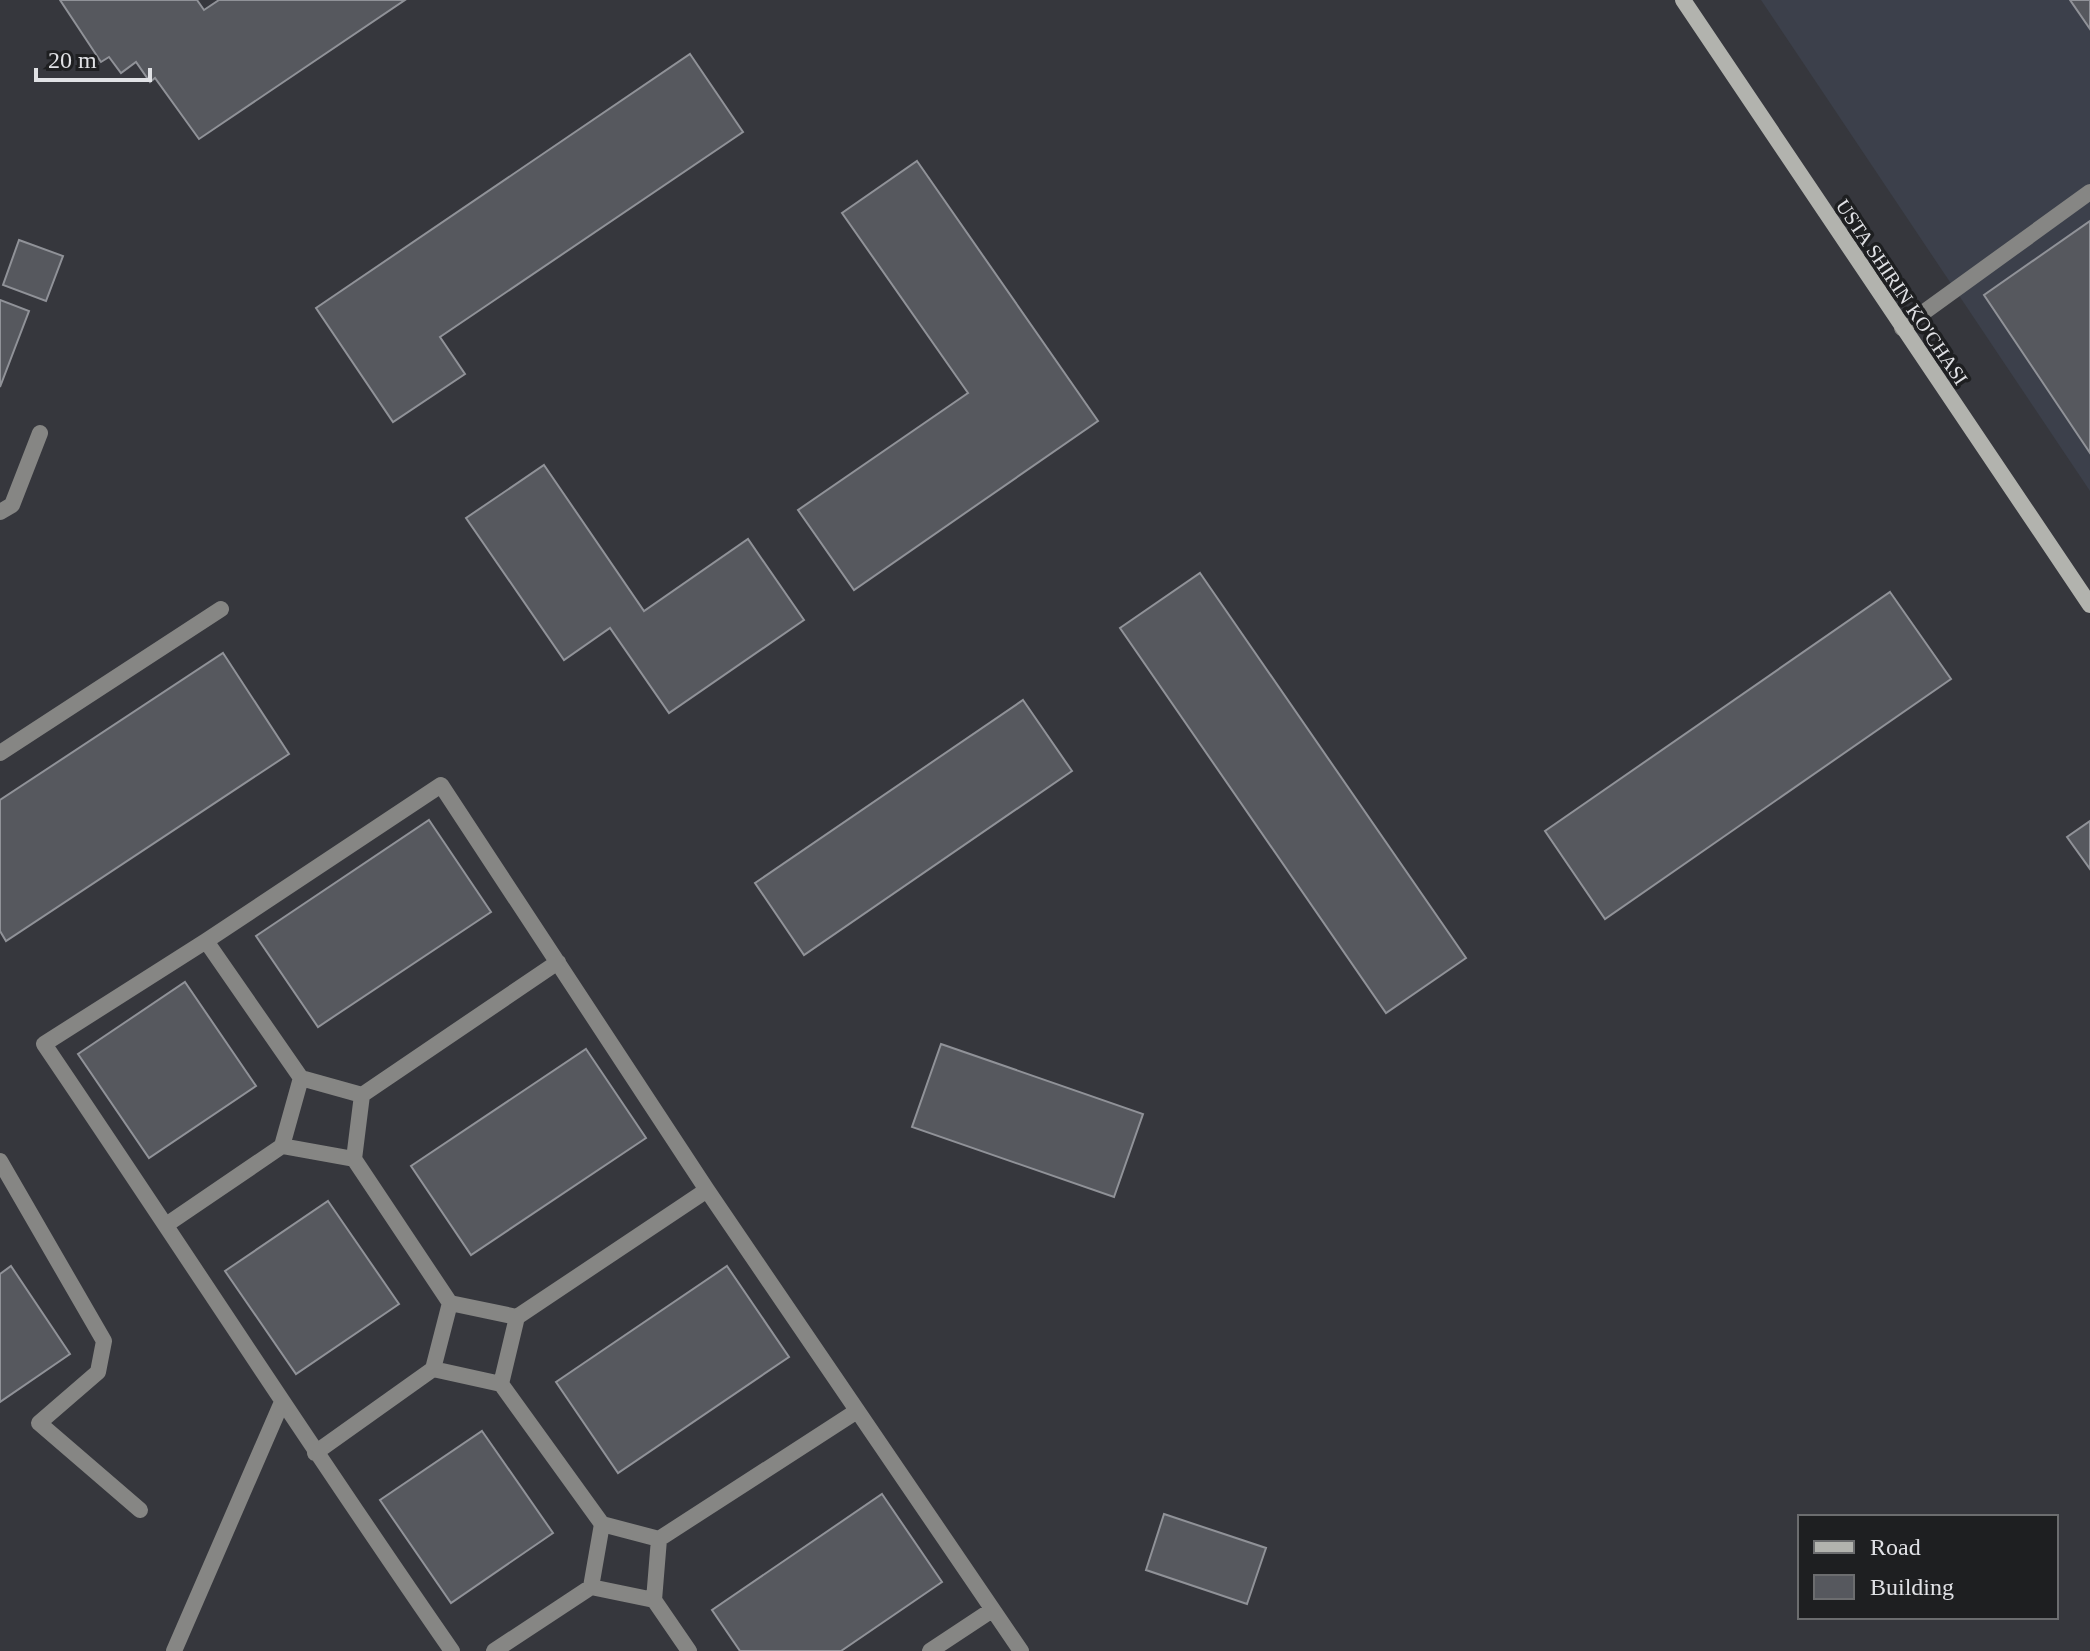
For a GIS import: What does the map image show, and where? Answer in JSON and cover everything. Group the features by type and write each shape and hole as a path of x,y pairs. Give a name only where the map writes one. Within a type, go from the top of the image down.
{"main road":[{"name":"USTA SHIRIN KO'CHASI","path":"1683,0 2090,605"}],"lane":[{"path":"1902,328 2090,192"},
{"path":"0,512 12,505 40,433"},
{"path":"0,753 221,609"},
{"path":"452,1651 315,1453 44,1044 441,785 707,1190 1020,1651"},
{"path":"206,941 301,1078 362,1095"},
{"path":"517,1317 450,1303 354,1159 362,1095 558,962"},
{"path":"166,1225 282,1146 301,1078"},
{"path":"282,1146 354,1159"},
{"path":"0,1161 104,1341 98,1372 39,1423 140,1510"},
{"path":"501,1384 517,1317 707,1190"},
{"path":"315,1453 433,1369 450,1303"},
{"path":"433,1369 501,1384 602,1524 659,1539 857,1411"},
{"path":"174,1651 282,1402"},
{"path":"591,1587 602,1524"},
{"path":"659,1539 654,1600 689,1651"},
{"path":"494,1651 591,1587 654,1600"},
{"path":"930,1651 992,1610"}],"shaded area":[{"path":"1761,0 2090,0 2090,491"}],"building":[{"path":"60,0 197,0 204,10 219,0 405,0 199,139 155,78 150,82 136,62 121,73 109,57 101,62"},
{"path":"2070,0 2090,0 2090,29"},
{"path":"690,54 743,132 440,337 465,374 393,422 316,308"},
{"path":"917,161 1098,421 854,590 798,510 968,393 842,213"},
{"path":"2090,221 2090,453 1984,295"},
{"path":"19,240 63,256 46,301 3,285"},
{"path":"0,300 29,311 0,387"},
{"path":"544,465 644,611 748,539 804,620 669,713 610,628 564,660 466,518"},
{"path":"1200,573 1466,958 1386,1013 1120,628"},
{"path":"1890,592 1951,679 1605,919 1545,831"},
{"path":"223,653 289,754 6,941 0,931 0,800"},
{"path":"1023,700 1072,771 804,955 755,883"},
{"path":"429,820 491,912 318,1027 256,936"},
{"path":"2090,821 2090,869 2067,837"},
{"path":"185,982 256,1086 149,1158 78,1054"},
{"path":"941,1044 1143,1114 1114,1197 912,1127"},
{"path":"586,1049 646,1138 471,1255 411,1166"},
{"path":"328,1201 399,1304 296,1374 225,1271"},
{"path":"11,1266 70,1354 0,1402 0,1274"},
{"path":"727,1266 789,1357 618,1473 556,1382"},
{"path":"482,1431 553,1533 451,1603 380,1500"},
{"path":"882,1494 942,1582 841,1651 740,1651 712,1610"},
{"path":"1164,1514 1266,1548 1247,1604 1146,1570"}]}
